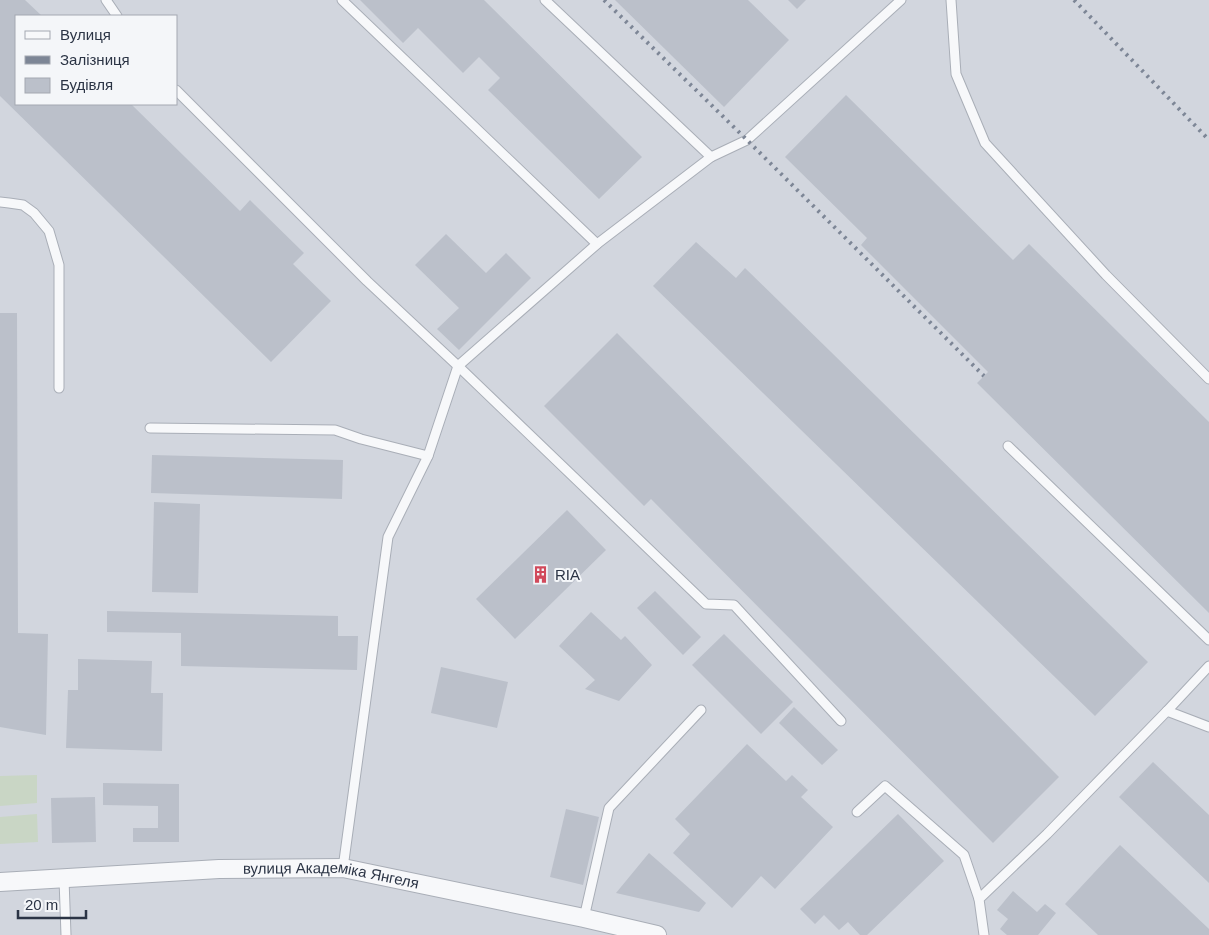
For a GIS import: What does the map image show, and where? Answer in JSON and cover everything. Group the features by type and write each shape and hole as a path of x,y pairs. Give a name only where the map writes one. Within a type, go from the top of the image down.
{"street":[{"name":"вулиця Академіка Янгеля","path":"0,882 219,869 343,868 657,935"}],"lane":[{"path":"106,0 116,15"},
{"path":"342,0 597,244"},
{"path":"545,0 710,157"},
{"path":"343,868 388,537 428,456 458,366 597,244 710,157 747,140 901,0"},
{"path":"951,0 956,74 985,143 1106,275 1209,378"},
{"path":"178,92 367,281 706,604 734,605 841,721"},
{"path":"0,202 23,205 34,213 49,231 59,265 59,388"},
{"path":"150,428 335,430 361,439 428,456"},
{"path":"1008,446 1209,640"},
{"path":"979,899 1047,834 1209,666"},
{"path":"584,918 609,808 701,710"},
{"path":"1167,711 1209,727"},
{"path":"857,812 885,786 964,855 979,899 984,935"},
{"path":"64,879 66,935"}],"shaded area":[{"path":"0,0 1209,0 1209,935 0,935"}],"green space":[{"path":"37,775 37,803 0,806 0,776"},
{"path":"37,814 38,842 0,844 0,817"}],"building":[{"path":"0,0 25,0 41,15 15,15 15,105 132,105 240,211 250,200 304,253 293,264 331,301 271,362 0,96"},
{"path":"360,0 484,0 642,157 599,199 488,90 500,78 479,57 463,73 418,28 403,43"},
{"path":"615,0 748,0 789,40 724,107"},
{"path":"788,0 806,0 797,9"},
{"path":"846,95 1013,260 1029,244 1209,422 1209,613 977,383 988,372 861,245 867,238 785,157"},
{"path":"446,234 486,273 506,253 531,278 459,350 437,329 459,308 415,265"},
{"path":"696,242 736,278 745,268 1148,662 1095,716 653,286"},
{"path":"0,313 17,313 18,633 48,634 46,735 0,727"},
{"path":"617,333 1059,777 993,843 651,499 644,506 544,406"},
{"path":"152,455 343,460 342,499 151,493"},
{"path":"154,502 200,504 198,593 152,592"},
{"name":"RIA","path":"567,510 606,550 515,639 476,599"},
{"path":"655,591 701,637 683,655 637,608"},
{"path":"107,611 338,616 338,636 358,636 357,670 181,666 181,633 107,632"},
{"path":"591,612 621,640 625,636 652,665 619,701 585,689 595,680 559,646"},
{"path":"724,634 793,702 761,734 692,665"},
{"path":"78,659 152,661 151,693 163,693 162,751 66,748 68,690 78,690"},
{"path":"441,667 508,682 497,728 431,713"},
{"path":"794,707 838,750 822,765 779,723"},
{"path":"747,744 786,781 792,775 808,790 801,797 833,827 775,889 761,876 732,908 673,853 690,834 675,819"},
{"path":"1153,762 1209,815 1209,883 1119,797"},
{"path":"103,783 179,784 179,842 133,842 133,828 158,828 158,806 103,805"},
{"path":"95,797 96,842 52,843 51,798"},
{"path":"566,809 599,817 583,885 550,877"},
{"path":"898,814 944,861 867,935 860,935 848,922 839,930 824,915 815,924 800,909"},
{"path":"1120,845 1209,929 1209,935 1098,935 1065,904"},
{"path":"649,853 706,903 699,912 616,893"},
{"path":"1013,891 1037,912 1045,904 1056,913 1038,935 1007,935 1000,929 1008,919 997,910"}],"railway":[{"path":"604,0 984,376"},
{"path":"1074,0 1209,140"}],"place":[{"name":"RIA","path":"541,575"}]}
